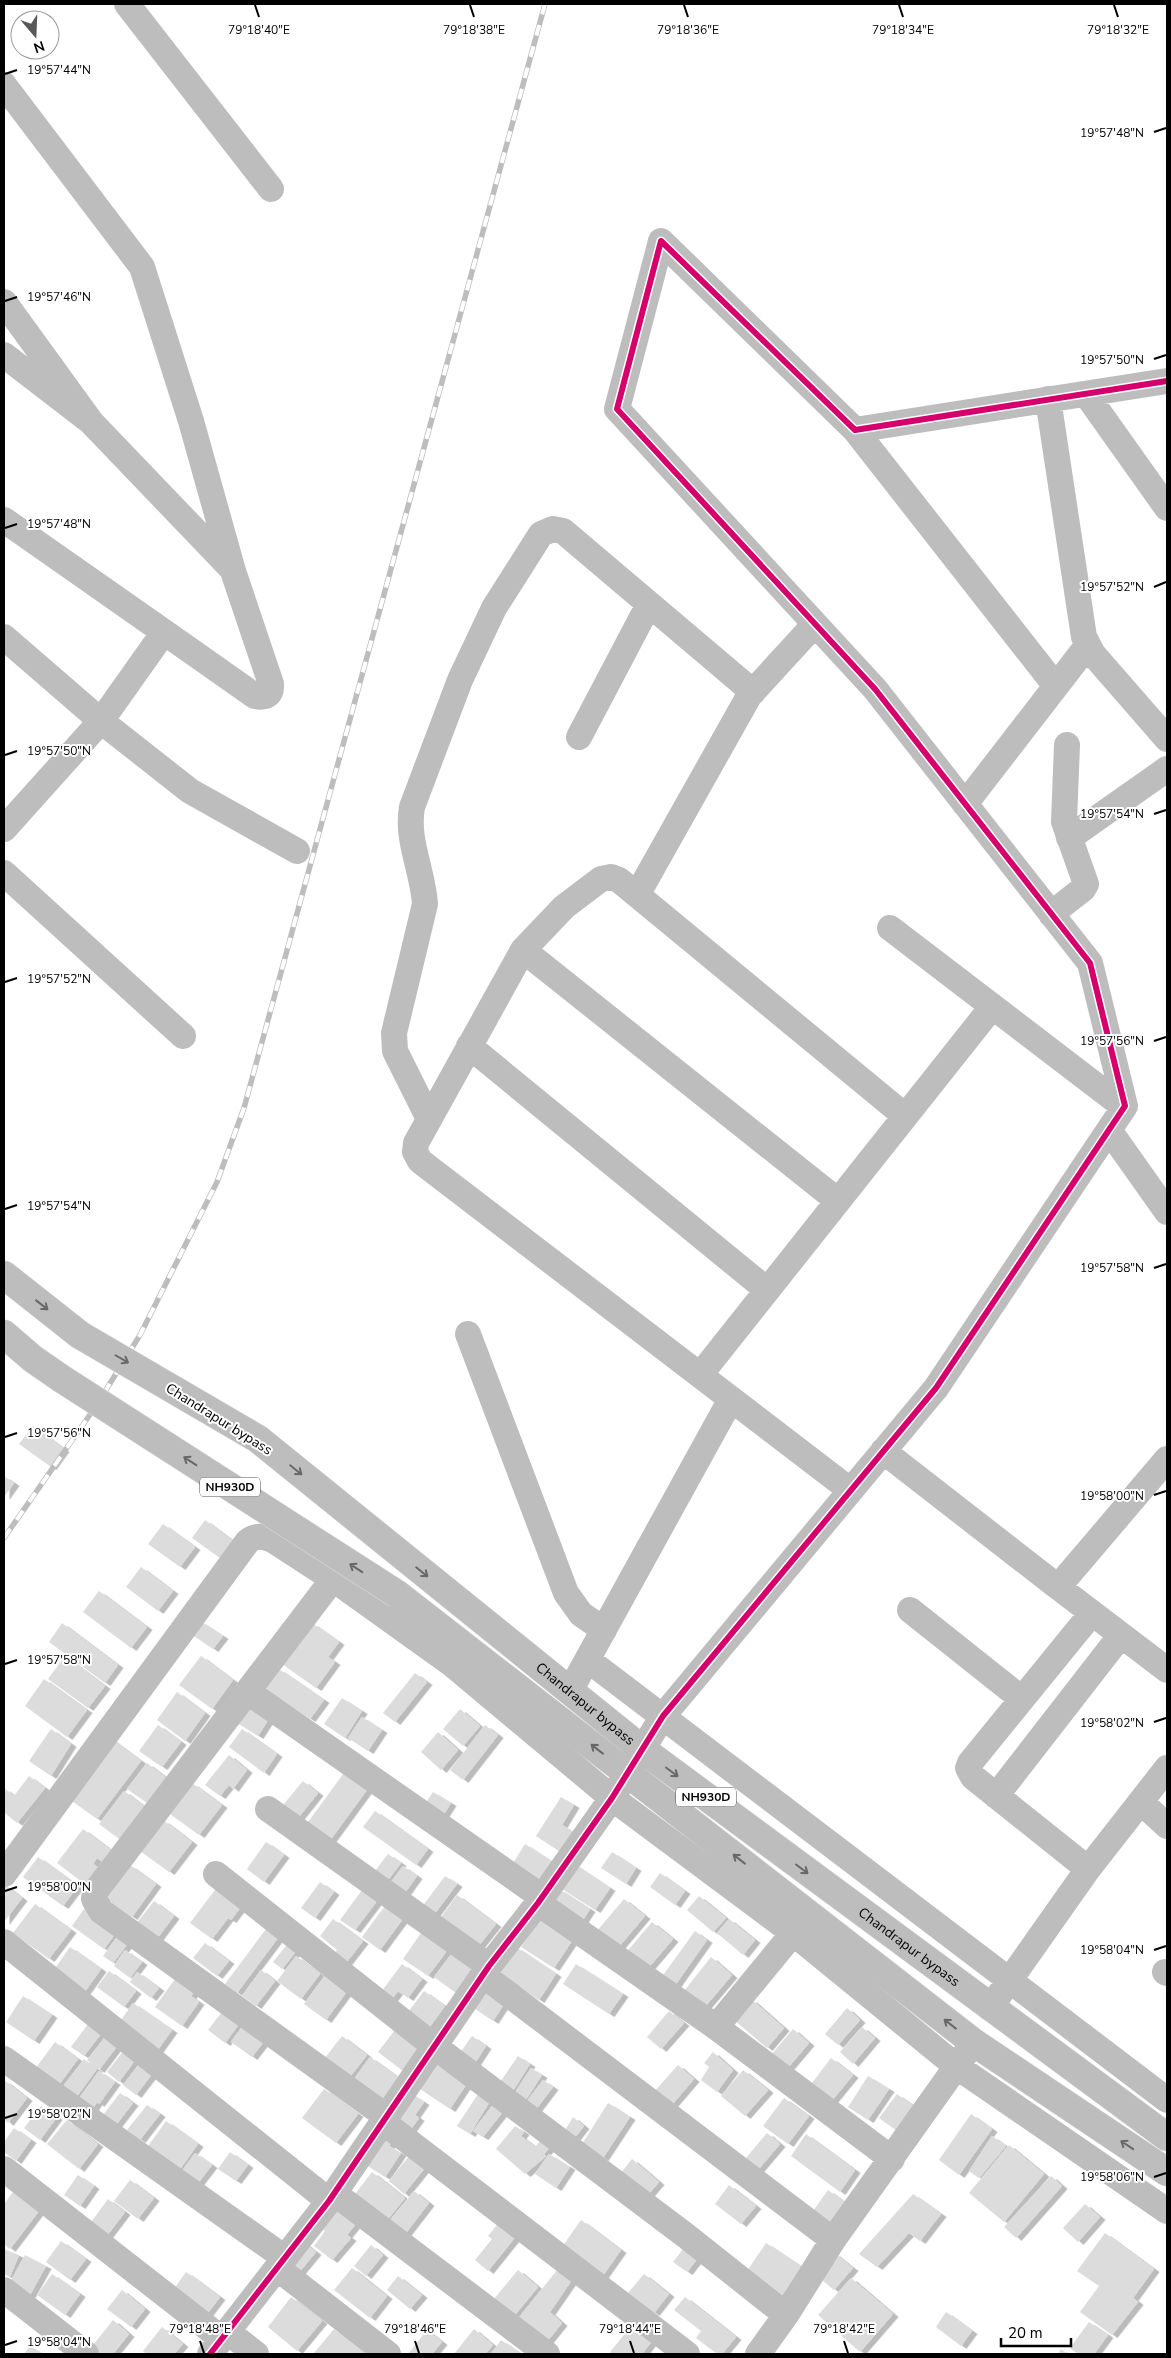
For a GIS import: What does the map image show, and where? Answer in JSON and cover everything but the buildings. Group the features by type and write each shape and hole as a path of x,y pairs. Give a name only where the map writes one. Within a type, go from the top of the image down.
{"highway":[{"name":"Chandrapur bypass","path":"4,1274 80,1335 258,1439 642,1750 1167,2137"},
{"name":"Chandrapur bypass","path":"4,1334 33,1359 62,1379 397,1594 628,1773 801,1924 1167,2172"}],"street":[{"path":"127,4 271,189"},
{"path":"4,85 142,268 191,421 233,571 271,684 271,690 268,695 262,698 255,696 4,520"},
{"path":"220,2342 332,2197 486,1971 540,1900 612,1798 663,1716 936,1388 1124,1107 1090,963 875,689 617,409 661,241 855,430 1055,685"},
{"path":"4,302 91,422 233,571"},
{"path":"4,356 91,422"},
{"path":"855,430 1167,381"},
{"path":"1086,394 1167,508"},
{"path":"1048,399 1084,637 1087,646 1167,739"},
{"path":"429,1119 395,1051 394,1033 425,904 424,889 411,837 410,820 412,807 460,680 494,608 542,534 553,529 563,531 753,692"},
{"path":"579,738 649,604"},
{"path":"636,895 753,692 815,624"},
{"path":"4,829 101,720 164,632"},
{"path":"4,637 101,720 190,792 297,851"},
{"path":"965,804 1087,646"},
{"path":"1051,914 1083,889 1086,884 1069,838 1063,812 1067,745"},
{"path":"1069,838 1167,769"},
{"path":"4,873 183,1036"},
{"path":"850,1490 420,1161 415,1152 416,1143 523,950 564,907 601,879 611,877 619,880 905,1116"},
{"path":"890,928 1124,1107"},
{"path":"523,950 838,1201"},
{"path":"700,1375 992,1006"},
{"path":"469,1046 768,1290"},
{"path":"1109,1130 1167,1212"},
{"path":"468,1334 566,1593 581,1614 604,1630"},
{"path":"570,1691 731,1399"},
{"path":"883,1451 1167,1670"},
{"path":"1058,1587 1167,1459"},
{"path":"4,1874 248,1541 255,1536 272,1540 333,1579 453,1664 612,1798 801,1924 956,2066 1167,2211"},
{"path":"333,1579 95,1892 94,1899 101,1911 385,2119 687,2354"},
{"path":"910,1610 1022,1699"},
{"path":"1088,1869 973,1778 968,1768 970,1763 1092,1613"},
{"path":"996,1796 1121,1635"},
{"path":"588,1660 1167,2100"},
{"path":"248,1692 716,2027 892,2158"},
{"path":"990,2008 1088,1869 1167,1768"},
{"path":"1141,1802 1167,1826"},
{"path":"268,1809 486,1971 833,2240"},
{"path":"216,1874 434,2046 685,2235 786,2315"},
{"path":"716,2027 801,1924"},
{"path":"4,1942 332,2197 547,2354"},
{"path":"758,2354 786,2315 833,2240 973,2042"},
{"path":"4,2058 281,2263 388,2354"},
{"path":"4,2169 220,2342 256,2354"},
{"path":"4,2290 86,2354"}],"railway":[{"path":"4,1538 96,1406 140,1335 217,1182 244,1108 545,4"}],"cycle path":[{"path":"210,2354 329,2201 489,1966 538,1903 612,1798 663,1716 936,1388 1125,1106 1090,963 875,689 617,409 661,241 855,430 1167,381"}]}
